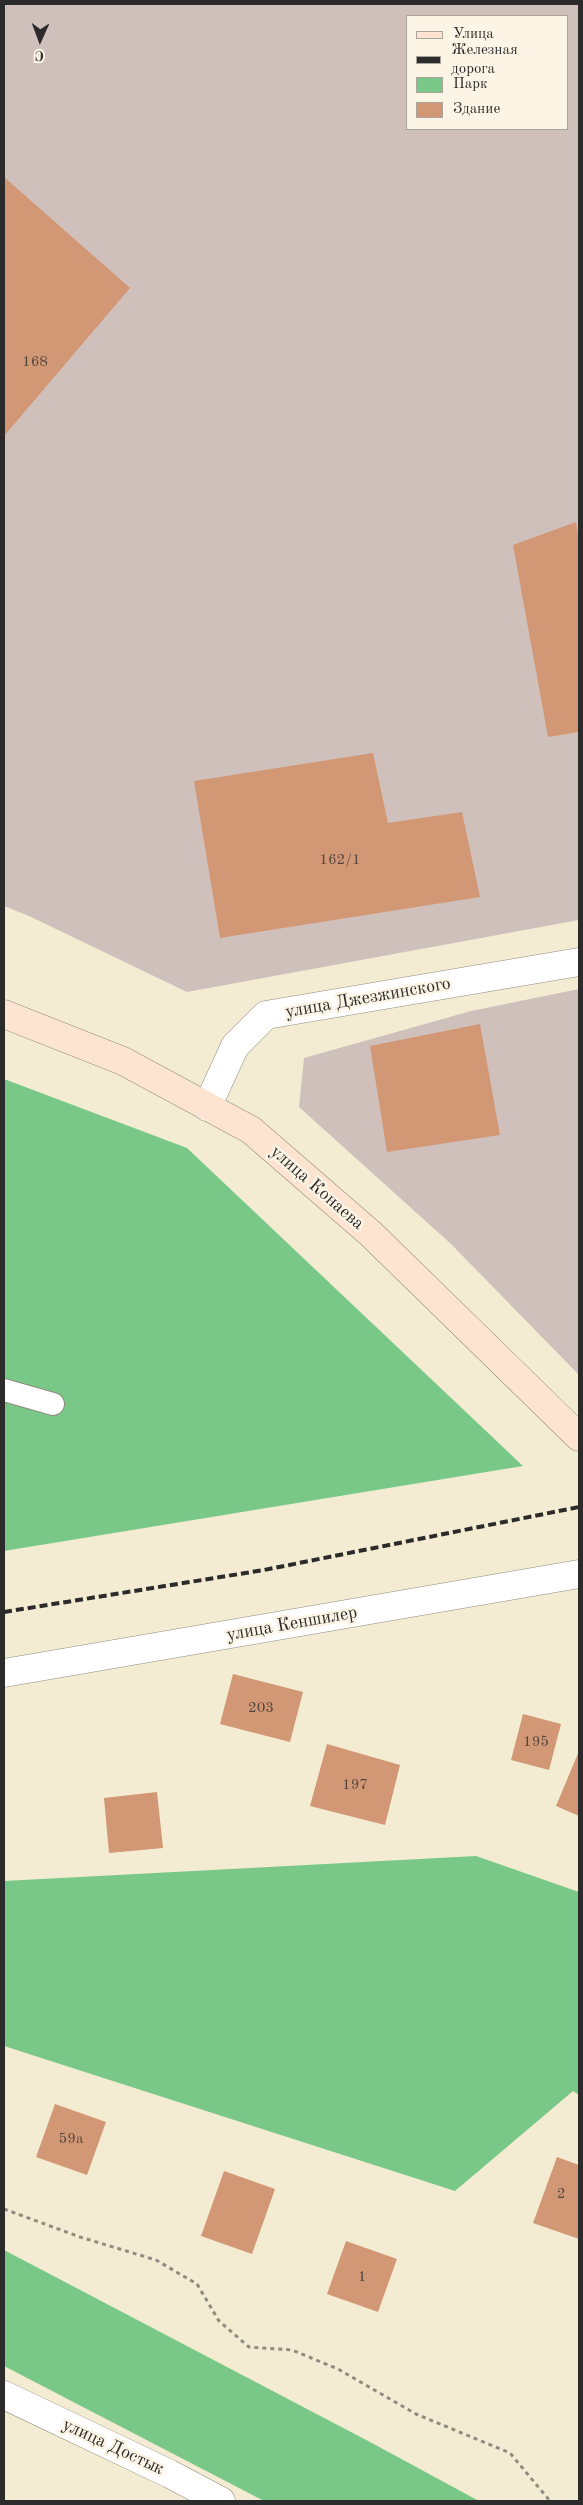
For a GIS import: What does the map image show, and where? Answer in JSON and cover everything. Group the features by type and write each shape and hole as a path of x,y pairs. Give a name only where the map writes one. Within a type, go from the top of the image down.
{"main road":[{"name":"улица Конаева","path":"4,1014 123,1060 251,1130 371,1234 579,1437"}],"street":[{"name":"улица Джезжинского","path":"208,1107 235,1046 266,1015 579,962"},
{"name":"улица Кеншилер","path":"4,1673 579,1574"},
{"name":"улица Достык","path":"4,2396 170,2474 221,2501"}],"lane":[{"path":"4,1390 53,1404"}],"path":[{"path":"4,2209 80,2237 156,2260 197,2284 219,2320 248,2347 292,2350 338,2369 416,2414 510,2452 550,2501"}],"shaded area":[{"path":"4,4 579,4 579,920 187,992 29,916 4,906"},
{"path":"579,989 579,1375 451,1244 299,1107 304,1058 471,1011"}],"green space":[{"path":"4,1079 187,1148 523,1466 4,1551"},
{"path":"476,1856 579,1892 579,2095 573,2091 455,2191 4,2046 4,1881"},
{"path":"4,2250 479,2501 264,2501 4,2366"}],"building":[{"path":"4,177 130,288 4,436"},
{"path":"576,522 579,541 579,732 548,737 513,545"},
{"path":"373,753 388,823 462,812 480,897 220,938 194,781"},
{"path":"480,1024 500,1135 387,1152 370,1046"},
{"path":"233,1674 303,1692 290,1742 220,1724"},
{"path":"523,1714 561,1724 549,1770 511,1760"},
{"path":"327,1744 400,1765 385,1825 310,1806"},
{"path":"579,1751 579,1816 556,1806"},
{"path":"157,1792 163,1848 109,1853 104,1798"},
{"path":"55,2104 106,2122 87,2175 36,2157"},
{"path":"557,2157 579,2165 579,2239 533,2223"},
{"path":"224,2171 275,2189 252,2254 201,2236"},
{"path":"346,2241 397,2259 378,2312 327,2294"}],"railway":[{"path":"4,1612 264,1570 579,1507"}]}
